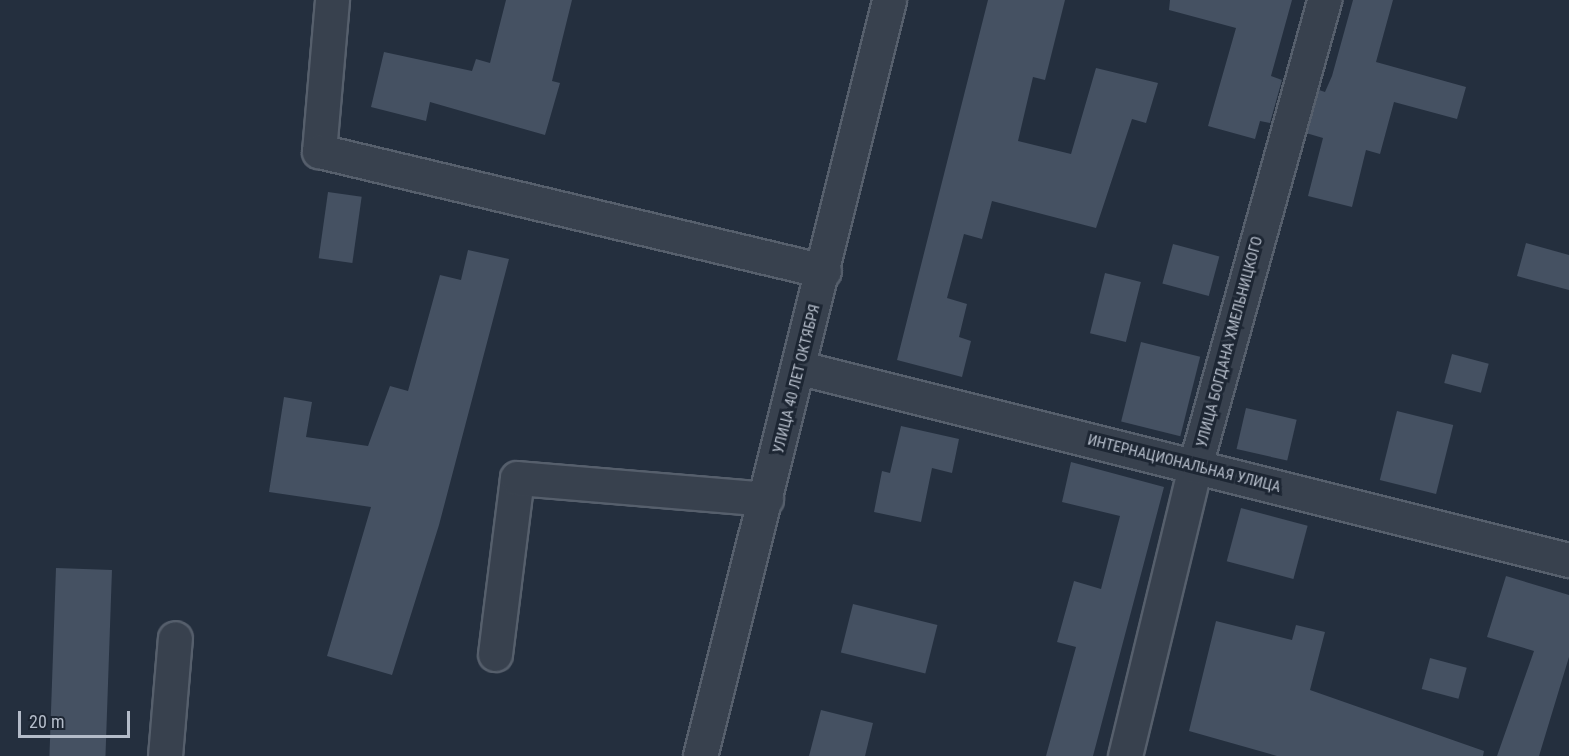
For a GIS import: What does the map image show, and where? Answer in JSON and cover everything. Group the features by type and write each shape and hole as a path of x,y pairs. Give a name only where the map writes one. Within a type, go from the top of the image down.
{"street":[{"path":"332,0 319,151 824,272"},
{"name":"УЛИЦА 40 ЛЕТ ОКТЯБРЯ","path":"700,756 824,272 889,0"},
{"name":"УЛИЦА БОГДАНА ХМЕЛЬНИЦКОГО","path":"1125,756 1195,466 1324,0"},
{"name":"ИНТЕРНАЦИОНАЛЬНАЯ УЛИЦА","path":"800,368 1569,560"},
{"path":"495,654 517,478 766,499"},
{"path":"165,756 175,638"}],"building":[{"path":"506,0 572,0 552,81 560,83 545,135 430,102 426,121 371,107 384,52 472,71 476,59 490,63"},
{"path":"988,0 1065,0 1045,80 1033,77 1018,141 1071,154 1096,68 1158,83 1146,123 1132,119 1096,228 992,201 982,239 964,234 947,298 967,304 959,337 971,341 962,377 897,360"},
{"path":"1170,0 1292,0 1271,76 1282,80 1270,123 1260,121 1255,139 1208,126 1236,28 1169,10"},
{"path":"1353,0 1393,0 1376,62 1466,87 1457,119 1394,102 1380,154 1366,150 1352,207 1308,196 1323,138 1306,133 1319,90 1325,92 1332,76"},
{"path":"328,192 362,197 352,263 319,258"},
{"path":"1526,243 1569,255 1569,290 1517,276"},
{"path":"1173,244 1219,256 1209,296 1162,284"},
{"path":"468,250 509,259 439,525 392,675 327,656 371,507 269,492 284,397 312,402 306,437 368,446 390,386 408,391 440,275 461,280"},
{"path":"1105,273 1141,282 1126,342 1090,333"},
{"path":"1141,342 1200,357 1180,436 1121,422"},
{"path":"1452,354 1489,364 1481,393 1444,383"},
{"path":"1246,408 1297,420 1287,461 1237,449"},
{"path":"1397,411 1453,425 1436,494 1380,480"},
{"path":"901,426 959,439 952,473 932,468 921,522 874,512 882,471 890,473"},
{"path":"1071,462 1164,487 1093,756 1046,756 1076,647 1057,642 1074,581 1101,589 1120,516 1062,502"},
{"path":"1241,508 1308,526 1293,579 1227,561"},
{"path":"56,568 112,570 105,756 49,756"},
{"path":"1506,576 1569,595 1569,657 1539,756 1497,756 1534,651 1487,637"},
{"path":"853,604 937,625 925,674 841,653"},
{"path":"1216,621 1292,640 1296,625 1325,632 1310,690 1484,751 1483,756 1277,756 1189,731"},
{"path":"1430,658 1467,668 1458,699 1422,689"},
{"path":"821,710 873,723 865,756 809,756"}]}
